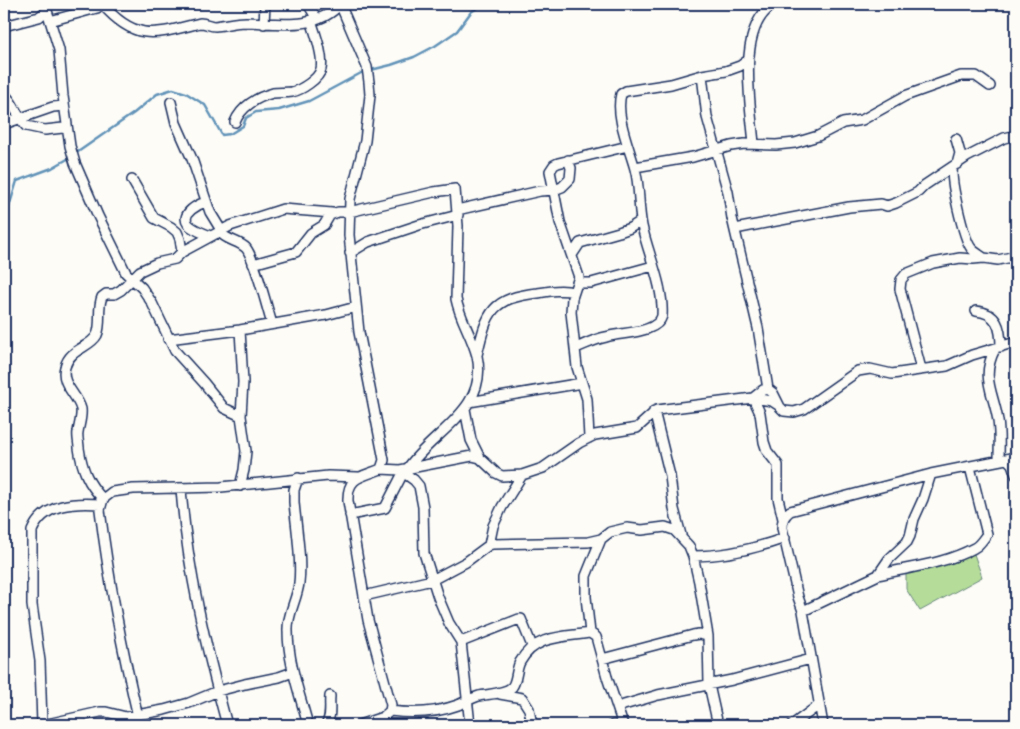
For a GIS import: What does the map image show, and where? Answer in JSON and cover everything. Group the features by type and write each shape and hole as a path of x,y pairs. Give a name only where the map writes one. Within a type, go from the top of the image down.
{"street":[{"path":"50,20 97,8 102,4 113,16 125,24 149,34 166,32 200,23 213,26 237,22 292,24 326,16 340,4 367,72 370,95 365,142 350,199 350,253 359,332 384,460 381,469"},
{"path":"264,24 265,4"},
{"path":"235,122 240,111 254,101 271,94 293,92 319,74 322,66 314,20 308,4"},
{"path":"754,144 748,60 757,23 763,13 775,4"},
{"path":"46,8 59,50 67,130 75,163 84,187 122,266 142,288 152,303 175,351 224,408 241,416"},
{"path":"4,26 39,17 46,8"},
{"path":"576,348 606,336 650,328 661,320 661,305 641,221 635,167 621,117 621,94 626,91 671,84 740,66 748,60"},
{"path":"702,75 707,117 728,192 756,321 768,389 780,407"},
{"path":"635,167 693,157 731,146 795,143 818,136 843,123 866,118 904,96 961,76 976,76 990,86"},
{"path":"4,94 11,101 20,119 26,126 45,130 63,128 67,130"},
{"path":"171,102 176,123 192,159 210,212 220,231 228,240 245,247 253,264 272,324"},
{"path":"4,124 53,107 64,106"},
{"path":"735,229 849,207 881,204 887,206 918,192 925,185 955,165 1004,138 1013,136 1016,141"},
{"path":"956,139 960,153 951,171 955,197 967,241 972,249 984,258"},
{"path":"589,438 587,399 577,367 571,312 574,292 578,283 578,271 560,222 550,171 554,165 568,160 628,146"},
{"path":"350,253 368,242 457,212 562,187 570,179 571,168 568,160"},
{"path":"132,180 154,218 177,232 182,252"},
{"path":"140,725 124,658 111,589 102,502 83,468 78,434 80,408 67,384 64,371 72,354 93,340 97,334 102,297 121,290 131,278 146,267 175,259 182,252 210,236 243,221 283,209 332,213 349,212 434,192 455,189 457,212 456,299 458,309 477,355"},
{"path":"206,202 195,206 188,214 187,221 190,226 210,236"},
{"path":"253,264 296,252 311,233 324,224 332,213"},
{"path":"572,254 577,246 586,240 595,240 609,236 630,228 641,221"},
{"path":"921,369 900,289 901,280 906,274 932,263 960,258 998,260 1016,256"},
{"path":"578,283 591,283 653,266"},
{"path":"350,515 385,508 404,470 456,420 467,406 475,389 480,339 491,313 498,304 507,299 525,294 564,290 574,292"},
{"path":"168,339 240,330 356,307"},
{"path":"976,311 989,314 995,319 1001,337 998,348 989,359 988,386 1008,458 1016,475"},
{"path":"240,330 243,382 241,416 246,451 240,486"},
{"path":"467,406 471,440 480,458 502,476 522,475 542,468 589,438 604,433 637,428 654,411 662,408 753,398 772,401 784,411 794,412 804,409 858,371 870,369 892,374 947,366 972,355 1016,342"},
{"path":"972,355 988,369"},
{"path":"467,406 582,383"},
{"path":"753,398 763,390 768,389"},
{"path":"753,398 762,418 764,442 767,451 778,465 778,498 783,519 782,528 798,597 804,611 823,725"},
{"path":"654,411 659,438 670,476 674,509 681,535 694,556 700,582 708,636 709,685 718,725"},
{"path":"359,725 383,717 390,711 390,698 374,642 364,596 347,490 352,482 358,478 381,469 404,470 465,457 480,458"},
{"path":"783,519 790,511 931,474 1008,458"},
{"path":"804,611 878,575 930,564 974,548 981,543 987,534 970,466"},
{"path":"404,470 419,486 423,507 424,553 432,580 449,623 462,642 470,725"},
{"path":"878,575 889,559 907,542 931,474"},
{"path":"489,545 493,526 502,507 522,475"},
{"path":"293,672 280,677 218,691 178,706 137,715 126,717 100,712 43,725 40,661 32,605 32,532 36,523 51,510 79,503 102,502 112,492 240,486 328,476 358,478"},
{"path":"298,478 295,484 294,496 299,580 288,621 289,652 308,725"},
{"path":"181,489 191,565 206,642 227,725"},
{"path":"364,596 432,580 466,562 489,545 588,542 601,539 610,532 627,528 642,530 669,528 681,535"},
{"path":"694,556 732,551 772,543 785,538"},
{"path":"590,633 586,576 601,539"},
{"path":"798,597 823,601"},
{"path":"462,642 521,619 532,646"},
{"path":"390,711 408,714 426,712 450,707 478,696 507,691 515,682 516,670 532,646 547,640 590,633 596,637 623,725"},
{"path":"602,659 693,635 708,636"},
{"path":"618,709 658,695 709,685 811,659"},
{"path":"495,693 522,698 528,709 532,725"},
{"path":"326,725 330,719 331,712 330,696"},
{"path":"792,725 819,705"},
{"path":"613,725 618,709"}],"green space":[{"path":"974,554 982,577 920,611 906,589 906,574"}],"waterway":[{"path":"75,154 134,113 157,94 173,89 186,93 205,105 222,135 230,134 243,126 246,118 256,112 279,110 309,101 363,72 414,57 457,31 471,12 483,4"},
{"path":"598,4 606,6 618,4"},
{"path":"4,223 17,181 52,168 71,157"}]}
